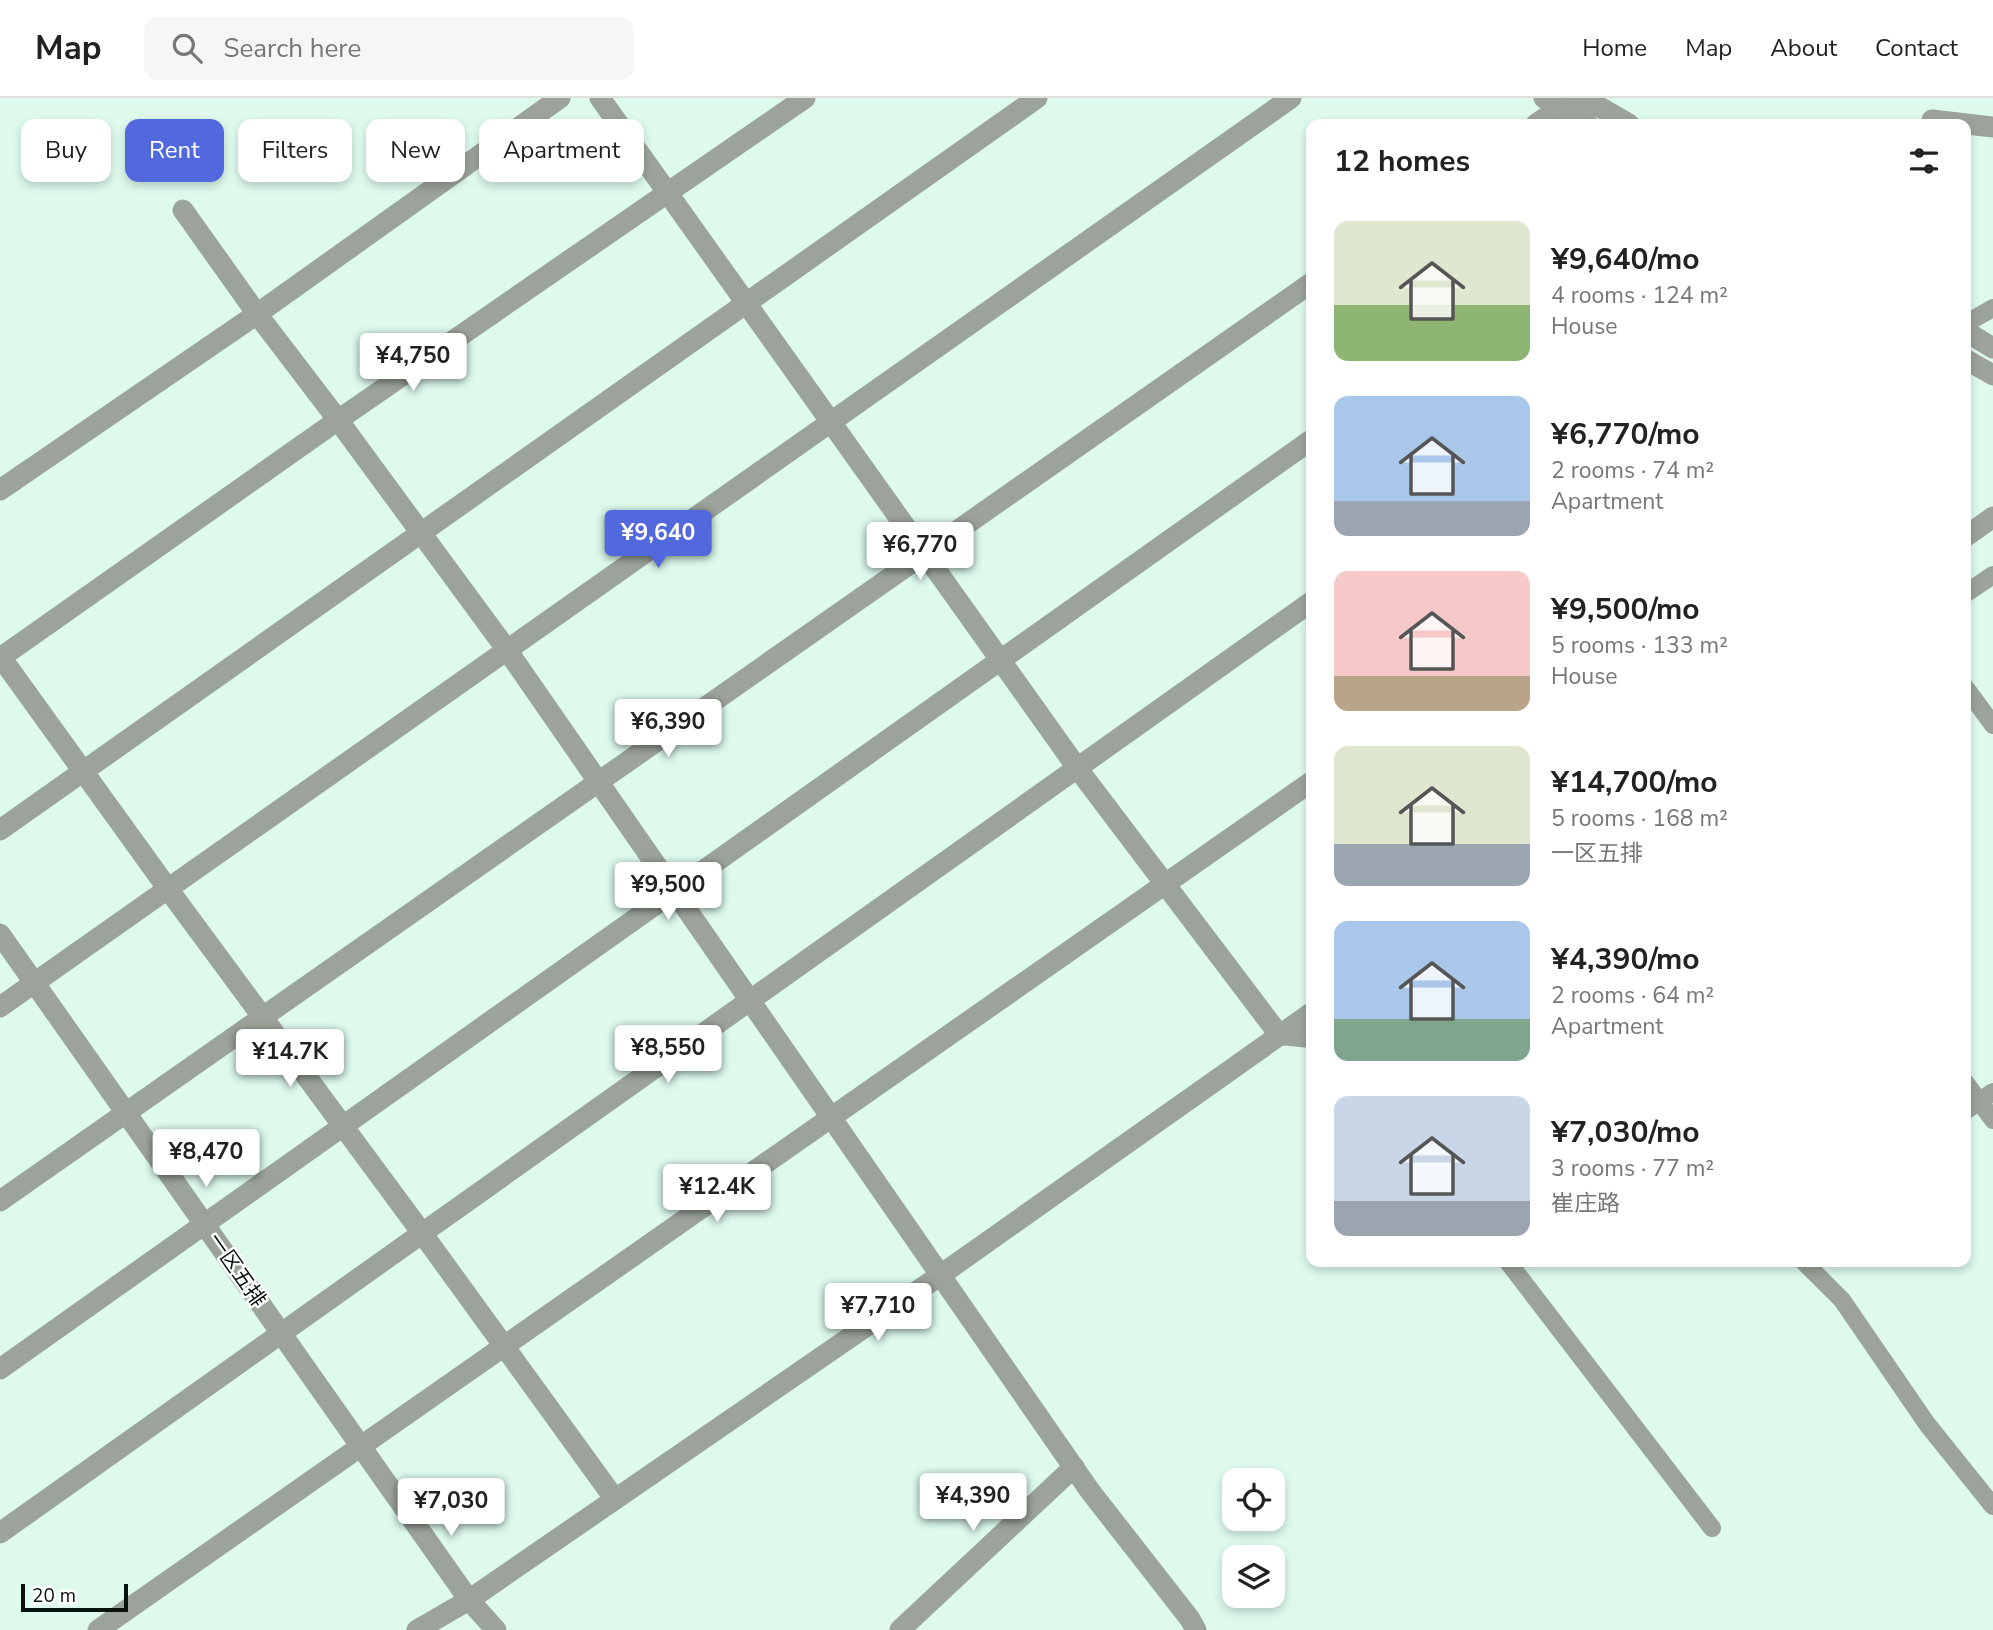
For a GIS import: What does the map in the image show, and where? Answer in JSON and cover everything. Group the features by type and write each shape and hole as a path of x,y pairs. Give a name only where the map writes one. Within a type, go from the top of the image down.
{"street":[{"path":"0,490 257,314 560,98"},
{"path":"600,98 1078,768 1280,1035"},
{"path":"614,1498 0,657 805,98"},
{"path":"0,830 1037,98"},
{"path":"0,1007 1291,98"},
{"path":"1584,98 1620,119"},
{"path":"1541,119 1560,101 1582,119"},
{"path":"1971,124 1993,127"},
{"path":"183,210 507,650 1074,1467 1196,1630"},
{"path":"0,1200 1306,286"},
{"path":"1971,335 1993,348"},
{"path":"1971,362 1993,375"},
{"path":"0,1369 1306,444"},
{"path":"1971,533 1993,517"},
{"path":"0,1532 1306,606"},
{"path":"99,1630 1306,786"},
{"name":"一区五排","path":"0,934 469,1600 496,1630"},
{"path":"417,1630 469,1600 942,1274 1306,1017"},
{"path":"900,1630 1074,1467"}],"lane":[{"path":"1971,321 1993,308"},
{"path":"1971,590 1993,575"},
{"path":"1971,695 1993,725"},
{"path":"1280,1035 1306,1038"},
{"path":"1979,1102 1993,1120"},
{"path":"1512,1267 1712,1528"},
{"path":"1809,1267 1842,1300 1927,1424 1993,1506"},
{"path":"1821,1279 1827,1267"}]}
